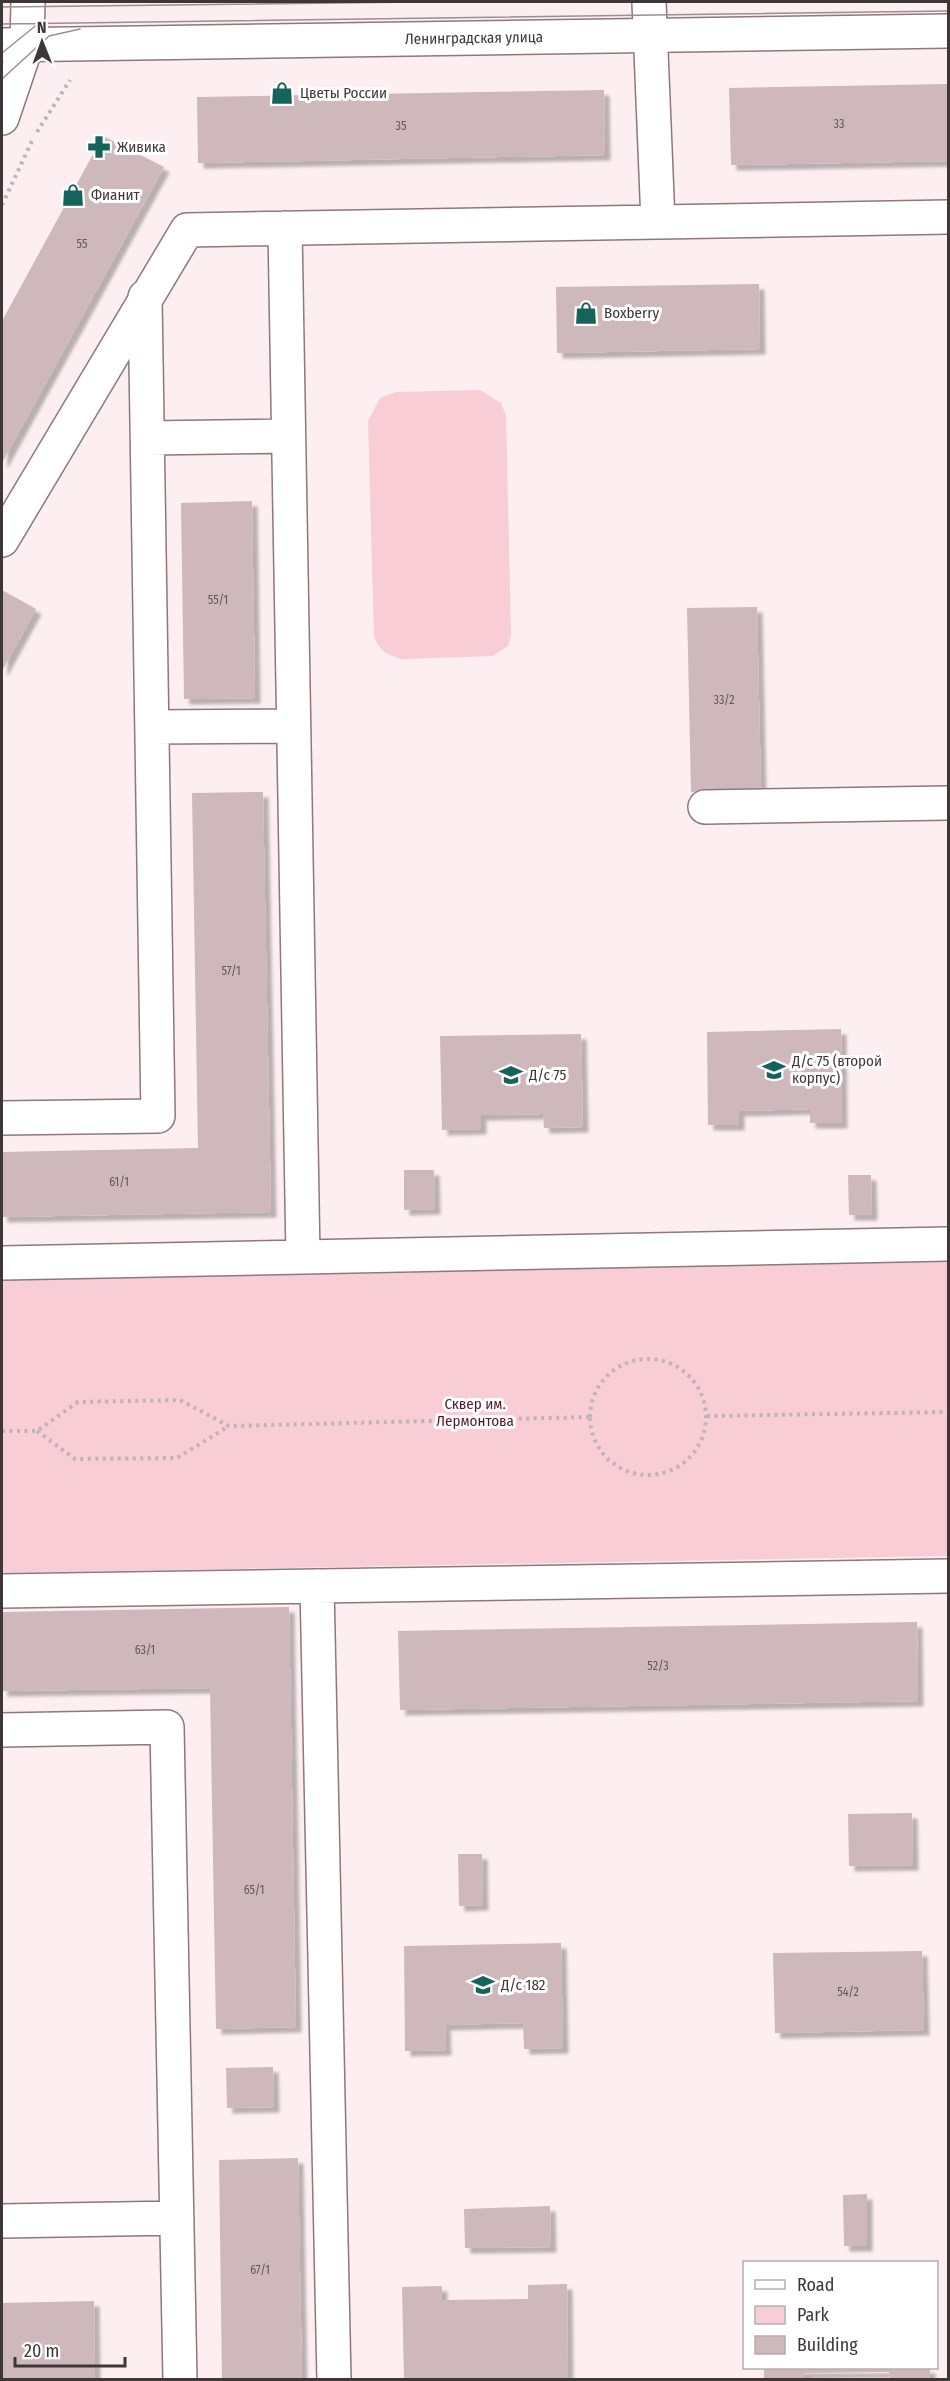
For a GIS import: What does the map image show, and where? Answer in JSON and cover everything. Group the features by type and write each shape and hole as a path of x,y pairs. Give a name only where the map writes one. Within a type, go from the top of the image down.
{"main road":[{"path":"2,118 14,45 28,2"},
{"path":"649,2 658,222"},
{"name":"Ленинградская улица","path":"14,45 948,31"},
{"path":"2,540 187,230 948,218"},
{"path":"285,228 303,1257"},
{"path":"2,1119 158,1116 145,297"},
{"path":"148,438 288,436"},
{"path":"152,727 293,726"},
{"path":"705,807 948,803"},
{"path":"2,1263 948,1244"},
{"path":"2,1591 948,1576"},
{"path":"316,1586 334,2379"},
{"path":"2,1730 167,1727 180,2379"},
{"path":"2,2221 177,2218"}],"path":[{"path":"2,205 32,140 70,82 70,44"},
{"path":"647,1358 670,1362 689,1375 702,1393 707,1416 703,1438 690,1457 671,1470 649,1475 626,1471 607,1459 594,1440 589,1417 593,1395 606,1376 625,1363 647,1358"},
{"path":"2,1431 37,1431 78,1402 180,1400 229,1426 589,1417"},
{"path":"707,1416 948,1412"},
{"path":"37,1431 75,1459 177,1458 229,1426"}],"green space":[{"path":"480,390 501,403 506,416 511,635 508,646 492,656 397,658 382,649 374,636 368,421 380,398 396,392"},
{"name":"Сквер им. Лермонтова","path":"948,1252 948,1556 2,1573 2,1268"}],"building":[{"path":"948,84 948,161 731,165 729,88"},
{"path":"604,90 605,155 198,163 197,97"},
{"path":"103,136 164,167 2,463 2,321"},
{"path":"759,284 760,349 557,353 556,287"},
{"path":"252,501 255,698 184,699 181,503"},
{"path":"2,590 36,609 2,671"},
{"path":"757,607 761,791 691,792 687,608"},
{"path":"263,792 271,1212 2,1217 2,1152 198,1148 192,793"},
{"name":"Д/с 75 (второй корпус)","path":"841,1029 842,1123 810,1123 810,1109 739,1111 739,1125 708,1125 707,1032"},
{"name":"Д/с 75","path":"581,1034 583,1127 544,1128 543,1114 481,1115 481,1129 442,1130 440,1036"},
{"path":"404,1170 434,1170 435,1209 404,1210"},
{"path":"848,1175 871,1175 872,1215 849,1215"},
{"path":"289,1607 296,2027 216,2029 210,1688 2,1691 2,1612"},
{"path":"917,1622 918,1701 400,1710 398,1631"},
{"path":"912,1813 913,1865 849,1866 848,1814"},
{"path":"458,1854 482,1854 483,1905 459,1906"},
{"name":"Д/с 182","path":"561,1943 563,2048 524,2049 523,2023 445,2025 446,2050 405,2051 404,1946"},
{"path":"922,1951 924,2030 775,2033 773,1953"},
{"path":"273,2067 274,2107 227,2108 226,2068"},
{"path":"298,2158 302,2380 222,2380 219,2160"},
{"path":"867,2194 867,2246 844,2246 843,2195"},
{"path":"550,2206 551,2247 465,2248 464,2209"},
{"path":"567,2284 568,2380 404,2380 402,2287 442,2286 442,2300 528,2299 528,2285"},
{"path":"94,2301 95,2378 2,2380 2,2303"},
{"path":"764,2369 930,2369 930,2380 890,2380 889,2372 805,2373 805,2380 764,2380"}],"tram line":[{"path":"2,7 416,2"},
{"path":"2,24 948,11"},
{"path":"2,53 39,23"},
{"path":"2,79 49,36 80,29"}],"place":[{"name":"Цветы России","path":"282,93"},
{"name":"Живика","path":"99,147"},
{"name":"Фианит","path":"73,195"},
{"name":"Boxberry","path":"586,313"},
{"name":"Д/с 75 (второй корпус)","path":"774,1070"},
{"name":"Д/с 75","path":"511,1075"},
{"name":"Д/с 182","path":"483,1985"}]}
